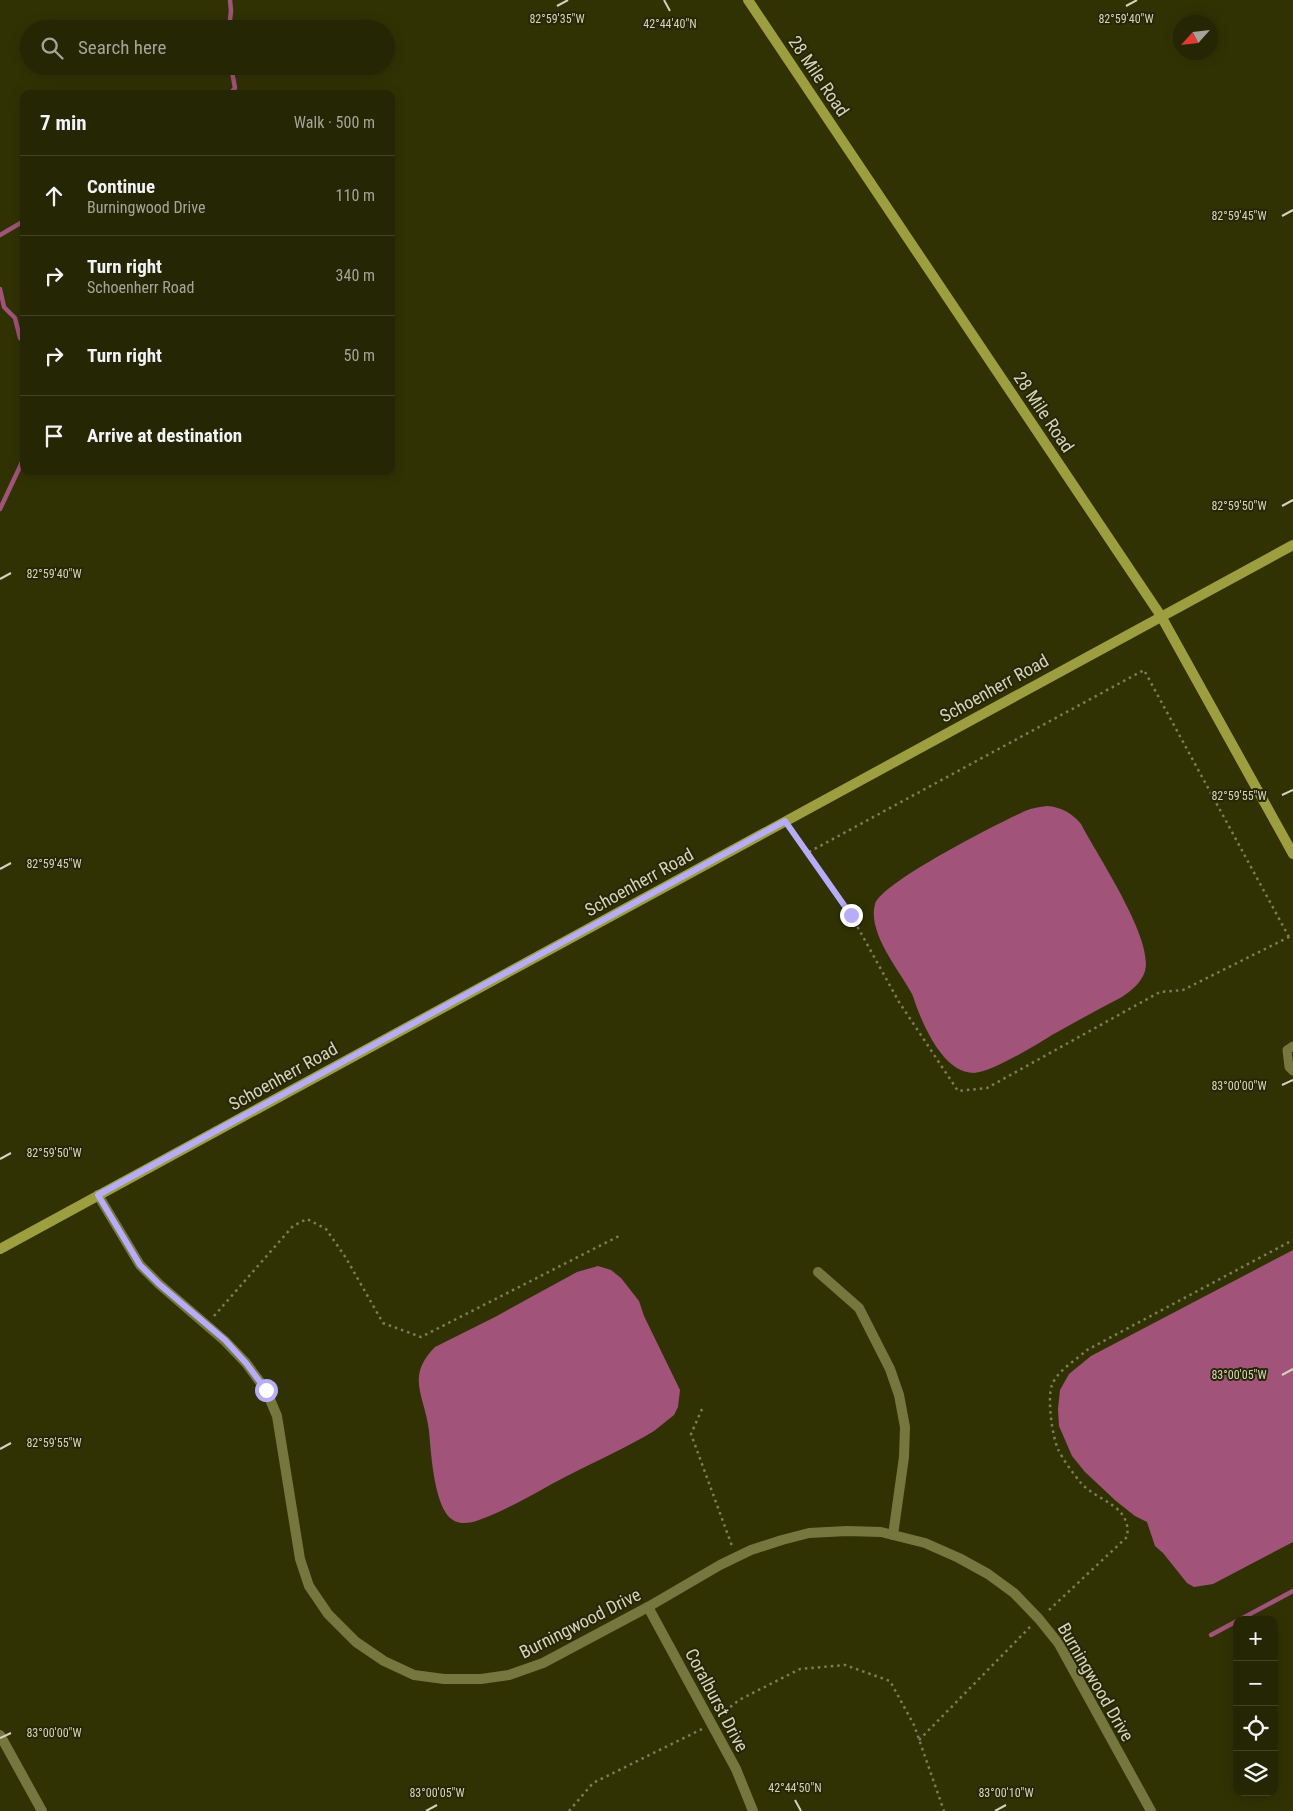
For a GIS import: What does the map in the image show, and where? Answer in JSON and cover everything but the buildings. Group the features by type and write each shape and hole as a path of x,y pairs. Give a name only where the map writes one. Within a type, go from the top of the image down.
{"street":[{"name":"28 Mile Road","path":"748,0 1162,616 1293,854"},
{"name":"Schoenherr Road","path":"0,1248 1293,545"},
{"name":"Burningwood Drive","path":"98,1195 140,1265 159,1284 225,1340 246,1363 266,1390 278,1416 300,1559 308,1586 328,1614 356,1642 384,1661 414,1675 444,1679 481,1679 510,1675 543,1663 750,1550 809,1533 880,1532 926,1543 959,1558 988,1574 1014,1594 1039,1619 1059,1644 1151,1811"},
{"path":"818,1272 858,1308 890,1369 898,1396 905,1427 904,1457 893,1535"},
{"name":"Coralburst Drive","path":"648,1607 736,1769 752,1811"},
{"path":"0,1735 42,1811"}],"lane":[{"path":"1293,1046 1287,1050 1289,1067 1293,1071"}],"path":[{"path":"808,853 1144,670 1289,937"},
{"path":"785,821 851,915 899,1002 958,1091 987,1088 1160,992 1183,990 1293,935"},
{"path":"206,1324 293,1226 307,1219 326,1229 346,1258 384,1323 421,1337 619,1236"},
{"path":"919,1740 1025,1631 1127,1537 1128,1527 1121,1512 1082,1484 1058,1448 1050,1412 1051,1385 1060,1374 1087,1350 1293,1240"},
{"path":"702,1409 691,1434 736,1557"},
{"path":"569,1811 593,1783 704,1729 739,1700 800,1669 844,1665 890,1681 914,1725 944,1811"}],"shaded area":[{"path":"1047,806 1066,811 1081,824 1111,876 1141,939 1145,957 1144,975 1122,997 1025,1051 992,1068 974,1073 964,1071 954,1066 931,1039 912,994 880,939 874,915 875,904 882,894 898,882 943,854 1025,811"},
{"path":"1293,1250 1293,1542 1213,1584 1194,1587 1187,1583 1155,1546 1147,1522 1135,1516 1116,1501 1085,1472 1072,1456 1059,1426 1060,1390 1069,1374 1091,1356"},
{"path":"598,1266 611,1270 621,1278 639,1301 644,1316 680,1390 678,1407 674,1415 654,1431 622,1449 502,1511 469,1523 459,1523 453,1520 447,1514 438,1493 432,1465 427,1419 419,1387 421,1368 426,1358 435,1347 577,1272"}],"waterway":[{"path":"230,0 230,20"},
{"path":"233,75 235,88 233,90"},
{"path":"0,235 20,223"},
{"path":"0,289 4,307 15,318 20,338"},
{"path":"0,509 20,466"},
{"path":"1246,1616 1293,1591"},
{"path":"1211,1635 1233,1623"}],"route":[{"path":"266,1390 246,1363 225,1340 159,1284 140,1265 98,1195 785,821 851,915"}]}
